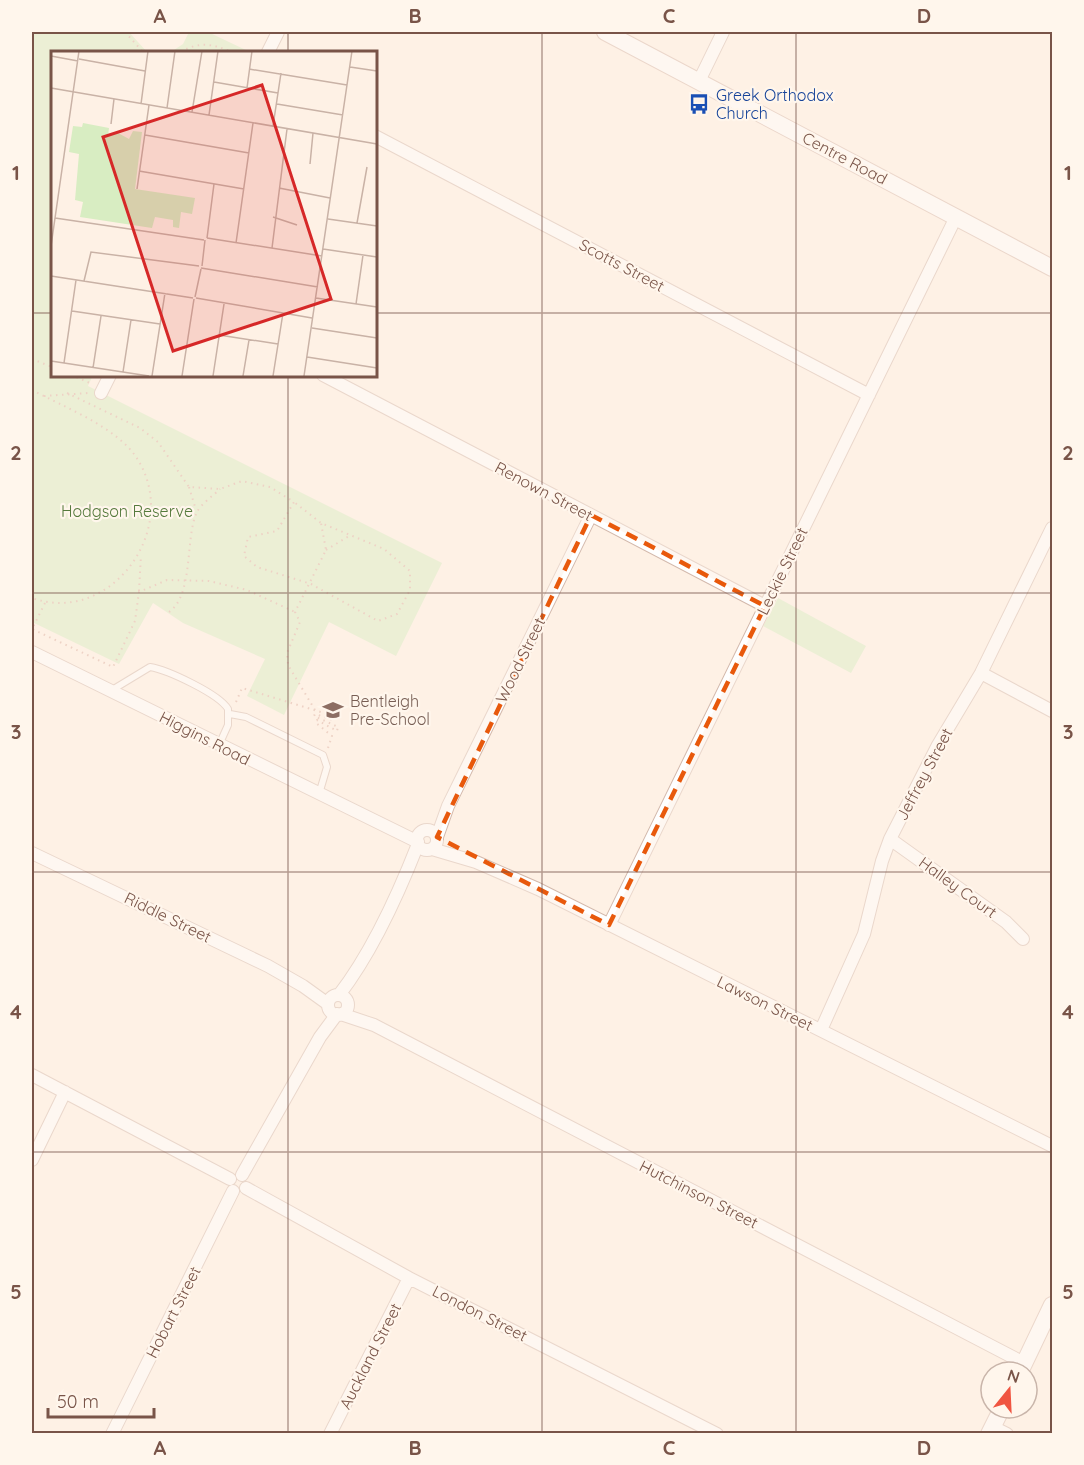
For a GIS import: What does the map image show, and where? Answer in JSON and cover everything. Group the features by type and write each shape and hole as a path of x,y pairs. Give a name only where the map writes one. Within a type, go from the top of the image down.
{"main road":[{"name":"Centre Road","path":"605,32 1053,268"},
{"path":"1026,1360 1053,1305"}],"street":[{"path":"268,51 278,32"},
{"path":"699,81 723,32"},
{"name":"Scotts Street","path":"376,137 869,395"},
{"name":"Leckie Street","path":"609,925 956,217"},
{"path":"101,393 110,376"},
{"name":"Renown Street","path":"325,376 765,606"},
{"name":"Wood Street","path":"427,840 448,806 591,515"},
{"name":"Jeffrey Street","path":"821,1030 864,934 882,861 890,839 938,746 981,673 1053,528"},
{"name":"Higgins Road","path":"32,652 319,794 427,840"},
{"path":"981,673 1053,711"},
{"name":"Halley Court","path":"890,839 1006,922 1023,939"},
{"name":"Lawson Street","path":"427,840 609,925 1053,1146"},
{"name":"Hobart Street","path":"112,1434 235,1182 338,1005 406,875 427,840"},
{"name":"Riddle Street","path":"32,853 129,897 338,1005"},
{"name":"Hutchinson Street","path":"338,1005 1009,1360"},
{"path":"32,1076 235,1182"},
{"path":"32,1160 65,1092"},
{"name":"London Street","path":"235,1182 242,1192 246,1188 410,1278 717,1434"},
{"name":"Auckland Street","path":"330,1434 410,1278"}],"lane":[{"path":"112,691 144,669 157,668 219,699 225,704 230,714 219,745"},
{"path":"230,714 246,717 323,755 327,766 319,794"}],"path":[{"path":"125,32 142,51"},
{"path":"184,51 202,44 210,44 229,51"},
{"path":"32,359 51,368"},
{"path":"73,376 90,383 101,393"},
{"path":"32,390 114,435 139,461 151,502 150,524 142,552 135,621 113,667 32,628 45,603"},
{"path":"67,393 140,428 158,442 189,487 197,511 184,582 176,604 169,612"},
{"path":"44,396 101,393"},
{"path":"189,487 220,489 243,481 270,487 294,502 321,523 384,549 410,571 410,590 397,614 378,621 310,584 257,567 244,556 248,537 277,531 294,502"},
{"path":"197,511 220,489"},
{"path":"321,523 326,550"},
{"path":"296,612 326,550 350,536"},
{"path":"32,598 45,603 69,604 96,596 124,576 142,552"},
{"path":"139,592 167,580 209,581 247,590 296,612 300,622 287,653 288,665 315,710"},
{"path":"242,688 334,716 333,720 315,714 314,716 338,727 337,730 317,720 316,723 332,736"}],"highlighted area":[{"path":"591,515 765,606 609,925 437,837"}],"green space":[{"name":"Hodgson Reserve","path":"32,32 129,32 146,51 51,51 51,376 93,376 88,386 442,563 396,656 329,622 284,715 247,696 265,659 183,623 153,603 119,664 32,622"},
{"path":"189,32 208,32 248,51 172,51 183,44"},
{"path":"778,598 866,646 851,673 763,626"}],"place":[{"name":"Greek Orthodox Church","path":"699,104"},
{"name":"Bentleigh Pre-School","path":"333,710"}]}
